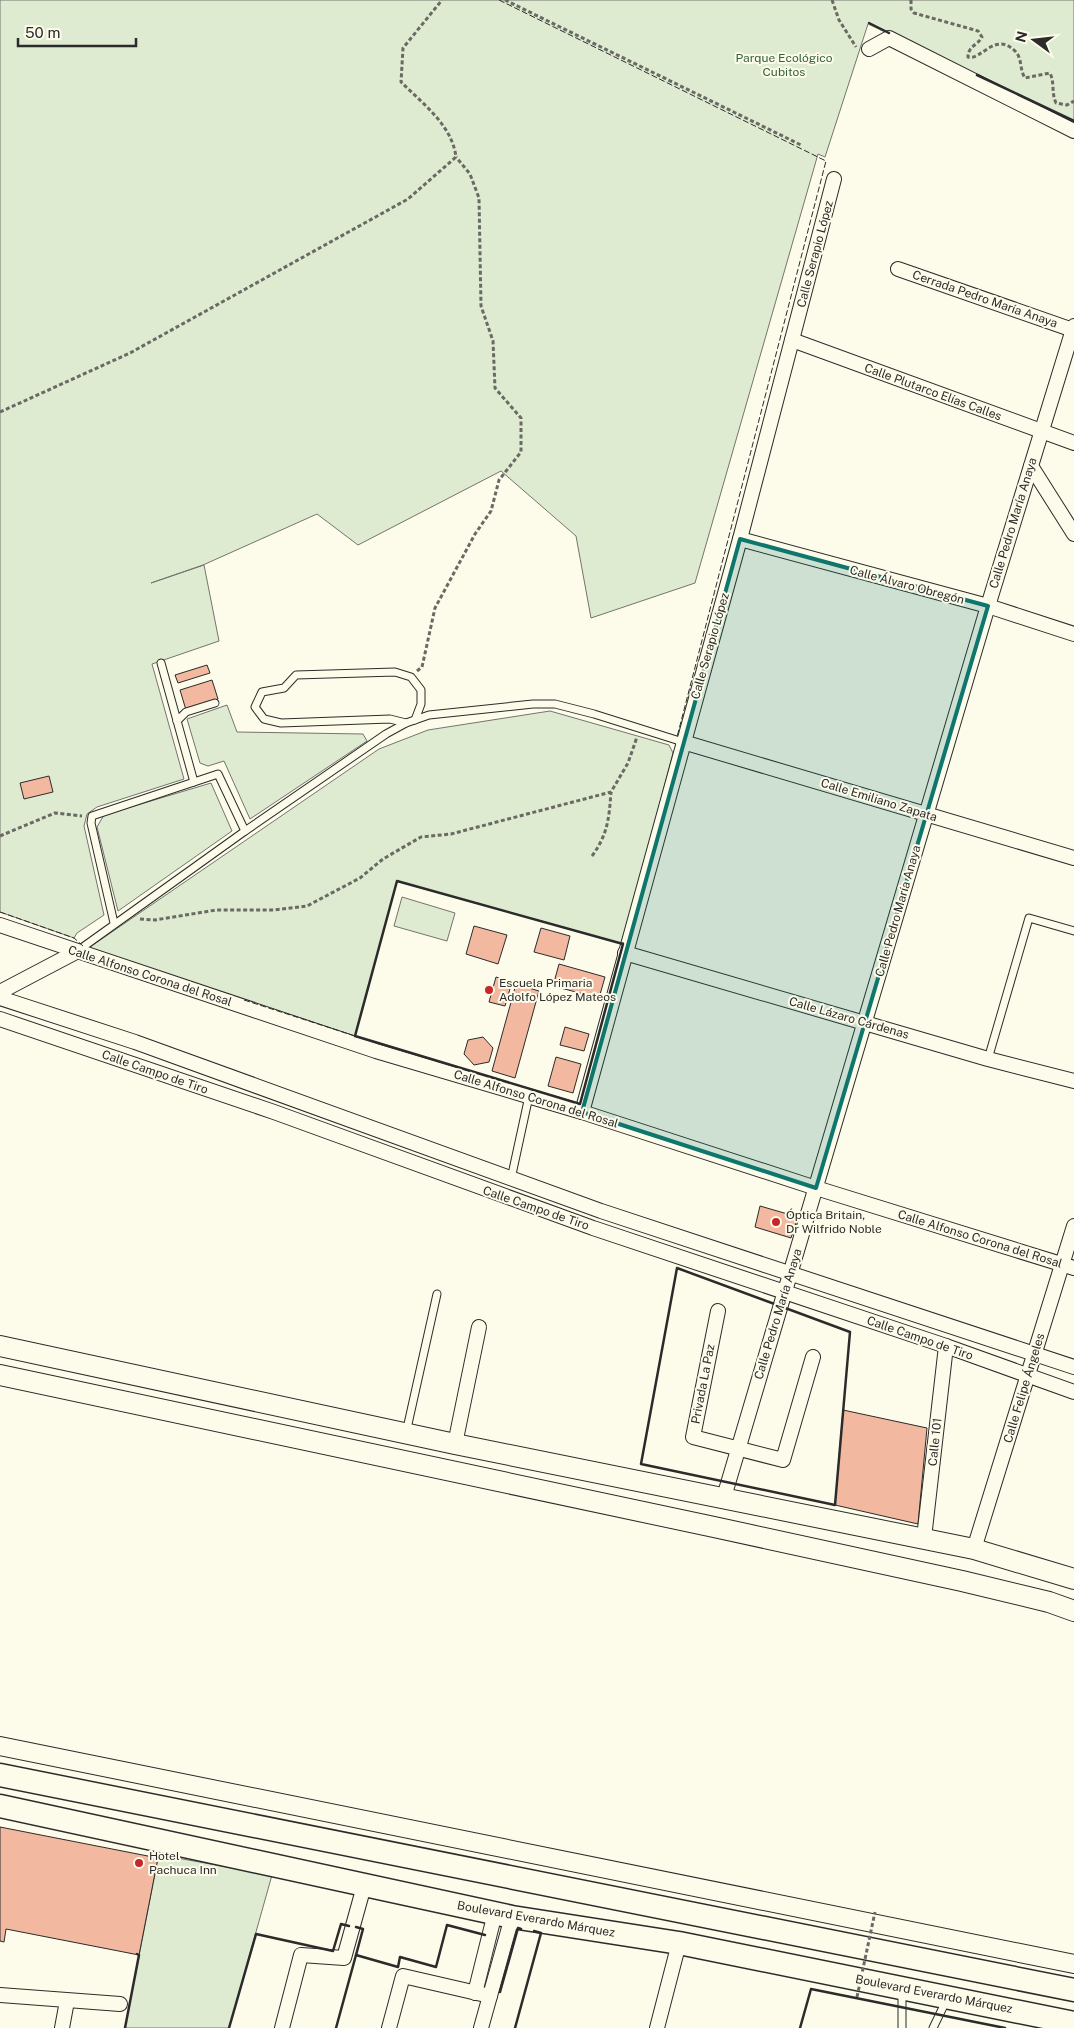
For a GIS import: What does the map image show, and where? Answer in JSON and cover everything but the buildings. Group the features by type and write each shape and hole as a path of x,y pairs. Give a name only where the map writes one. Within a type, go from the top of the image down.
{"main road":[{"path":"0,1346 455,1444 924,1538 974,1549 1074,1579"},
{"path":"0,1375 962,1581 1049,1602 1074,1611"},
{"path":"423,1465 430,1438"},
{"path":"0,1775 1074,1990"},
{"name":"Boulevard Everardo Márquez","path":"0,1806 503,1915 679,1943 1074,2023"}],"street":[{"path":"869,49 889,38 1074,131"},
{"name":"Calle Serapio López","path":"582,1112 740,540 834,179"},
{"name":"Cerrada Pedro María Anaya","path":"898,269 1074,328"},
{"name":"Calle Pedro María Anaya","path":"724,1497 988,606 1074,328"},
{"name":"Calle Plutarco Elías Calles","path":"792,340 1041,433 1074,443"},
{"path":"1031,466 1074,534"},
{"name":"Calle Álvaro Obregón","path":"740,540 988,606 1074,634"},
{"name":"Calle Emiliano Zapata","path":"683,742 1074,858"},
{"name":"Calle Alfonso Corona del Rosal","path":"0,925 376,1051 582,1112 816,1188 1068,1266"},
{"path":"0,992 76,952"},
{"name":"Calle Lázaro Cárdenas","path":"625,953 988,1059 1074,1081"},
{"name":"Calle Campo de Tiro","path":"0,998 135,1042 511,1179 1074,1367"},
{"name":"Calle Campo de Tiro","path":"0,1020 274,1112 447,1177 946,1346 1074,1392"},
{"path":"127,1062 135,1042"},
{"path":"274,1112 281,1094"},
{"path":"447,1177 453,1158"},
{"name":"Calle Felipe Ángeles","path":"974,1549 1028,1375 1068,1266 1074,1226"},
{"name":"Privada La Paz","path":"718,1311 693,1437 783,1460 812,1357"},
{"path":"455,1444 479,1327"},
{"name":"Calle 101","path":"924,1538 946,1346"},
{"path":"0,1746 1074,1964"},
{"path":"282,2028 301,1955 344,1958 364,1886"},
{"path":"475,1993 503,1915"},
{"path":"481,2028 490,1996 503,1915"},
{"path":"657,2028 679,1943"},
{"path":"389,2028 403,1976 490,1996"},
{"path":"0,1995 120,2004"},
{"path":"62,2028 67,2001"}],"lane":[{"path":"161,663 194,782"},
{"path":"406,723 390,719 281,723 264,719 255,707 262,692 284,688 296,674 395,672 411,677 421,690 421,704 415,720"},
{"path":"177,721 186,712 215,703"},
{"path":"76,952 125,915 406,723 429,715 533,704 555,704 594,714 683,742"},
{"path":"114,923 91,823 92,816 218,774 245,832"},
{"path":"988,1059 1029,918 1074,931"},
{"path":"511,1179 529,1096"},
{"path":"406,1433 437,1294"},
{"path":"902,1988 902,2028"},
{"path":"933,2028 948,1997"}],"path":[{"path":"411,677 422,667 435,608 475,534 491,511 499,480 522,452 521,418 494,388 493,341 481,306 479,198 470,174 456,157 454,143 440,120 401,82 403,48 442,0"},
{"path":"505,0 801,145"},
{"path":"832,0 839,20 860,53 869,49"},
{"path":"911,0 911,9 914,13 978,30 982,37 971,48 968,57 977,56 988,46 1004,45 1013,49 1020,57 1022,74 1026,78 1050,73 1054,83 1052,95 1056,102 1066,105 1074,101"},
{"path":"0,412 130,353 408,199 456,157"},
{"path":"592,856 604,840 611,792 628,763 639,729"},
{"path":"125,915 155,920 216,910 274,910 307,906 360,878 382,859 421,837 451,834 611,792"},
{"path":"0,836 54,813 92,816"},
{"path":"857,1997 875,1912"}],"highlighted area":[{"path":"740,539 988,606 816,1188 582,1112"}],"green space":[{"name":"Parque Ecológico Cubitos","path":"0,0 1074,0 1074,121 868,24 825,157 818,154 695,583 591,618 576,536 501,471 358,545 317,514 203,565 151,583 204,565 219,641 152,664 184,779 97,807 87,814 84,826 104,915 77,933 74,938 0,912"},
{"path":"227,705 237,732 363,734 367,741 250,819 224,761 208,766 200,763 187,719"},
{"path":"550,711 669,745 673,753 623,944 397,881 355,1036 87,949 379,749 428,730"},
{"path":"211,783 232,831 118,911 97,827 104,815"},
{"path":"402,897 455,913 447,941 394,926"},
{"path":"158,1858 177,1858 272,1875 229,2028 125,2028"}],"fence":[{"path":"499,0 826,161 677,737"},
{"path":"244,1000 355,1036 397,881 623,944 623,942"},
{"path":"0,912 74,938 83,946"}],"wall":[{"path":"869,23 889,33"},
{"path":"977,75 1074,121"},
{"path":"397,881 623,944 580,1104 355,1036 397,881"},
{"path":"677,1268 850,1332 835,1505 641,1464 677,1268"},
{"path":"229,2028 256,1934 333,1951 341,1924 349,1926"},
{"path":"336,2028 356,1955 398,1967 400,1957 436,1967 447,1925 485,1935"},
{"path":"356,1927 363,1929 356,1955"},
{"path":"500,1992 518,1928 521,1929"},
{"path":"515,2028 541,1933 534,1931"},
{"path":"125,2028 139,1955 137,1954"},
{"path":"800,2028 811,1989 1005,2028"}],"place":[{"name":"Escuela Primaria Adolfo López Mateos","path":"489,990"},
{"name":"Óptica Britain, Dr Wilfrido Noble","path":"776,1222"},
{"name":"Hotel Pachuca Inn","path":"139,1863"}]}
